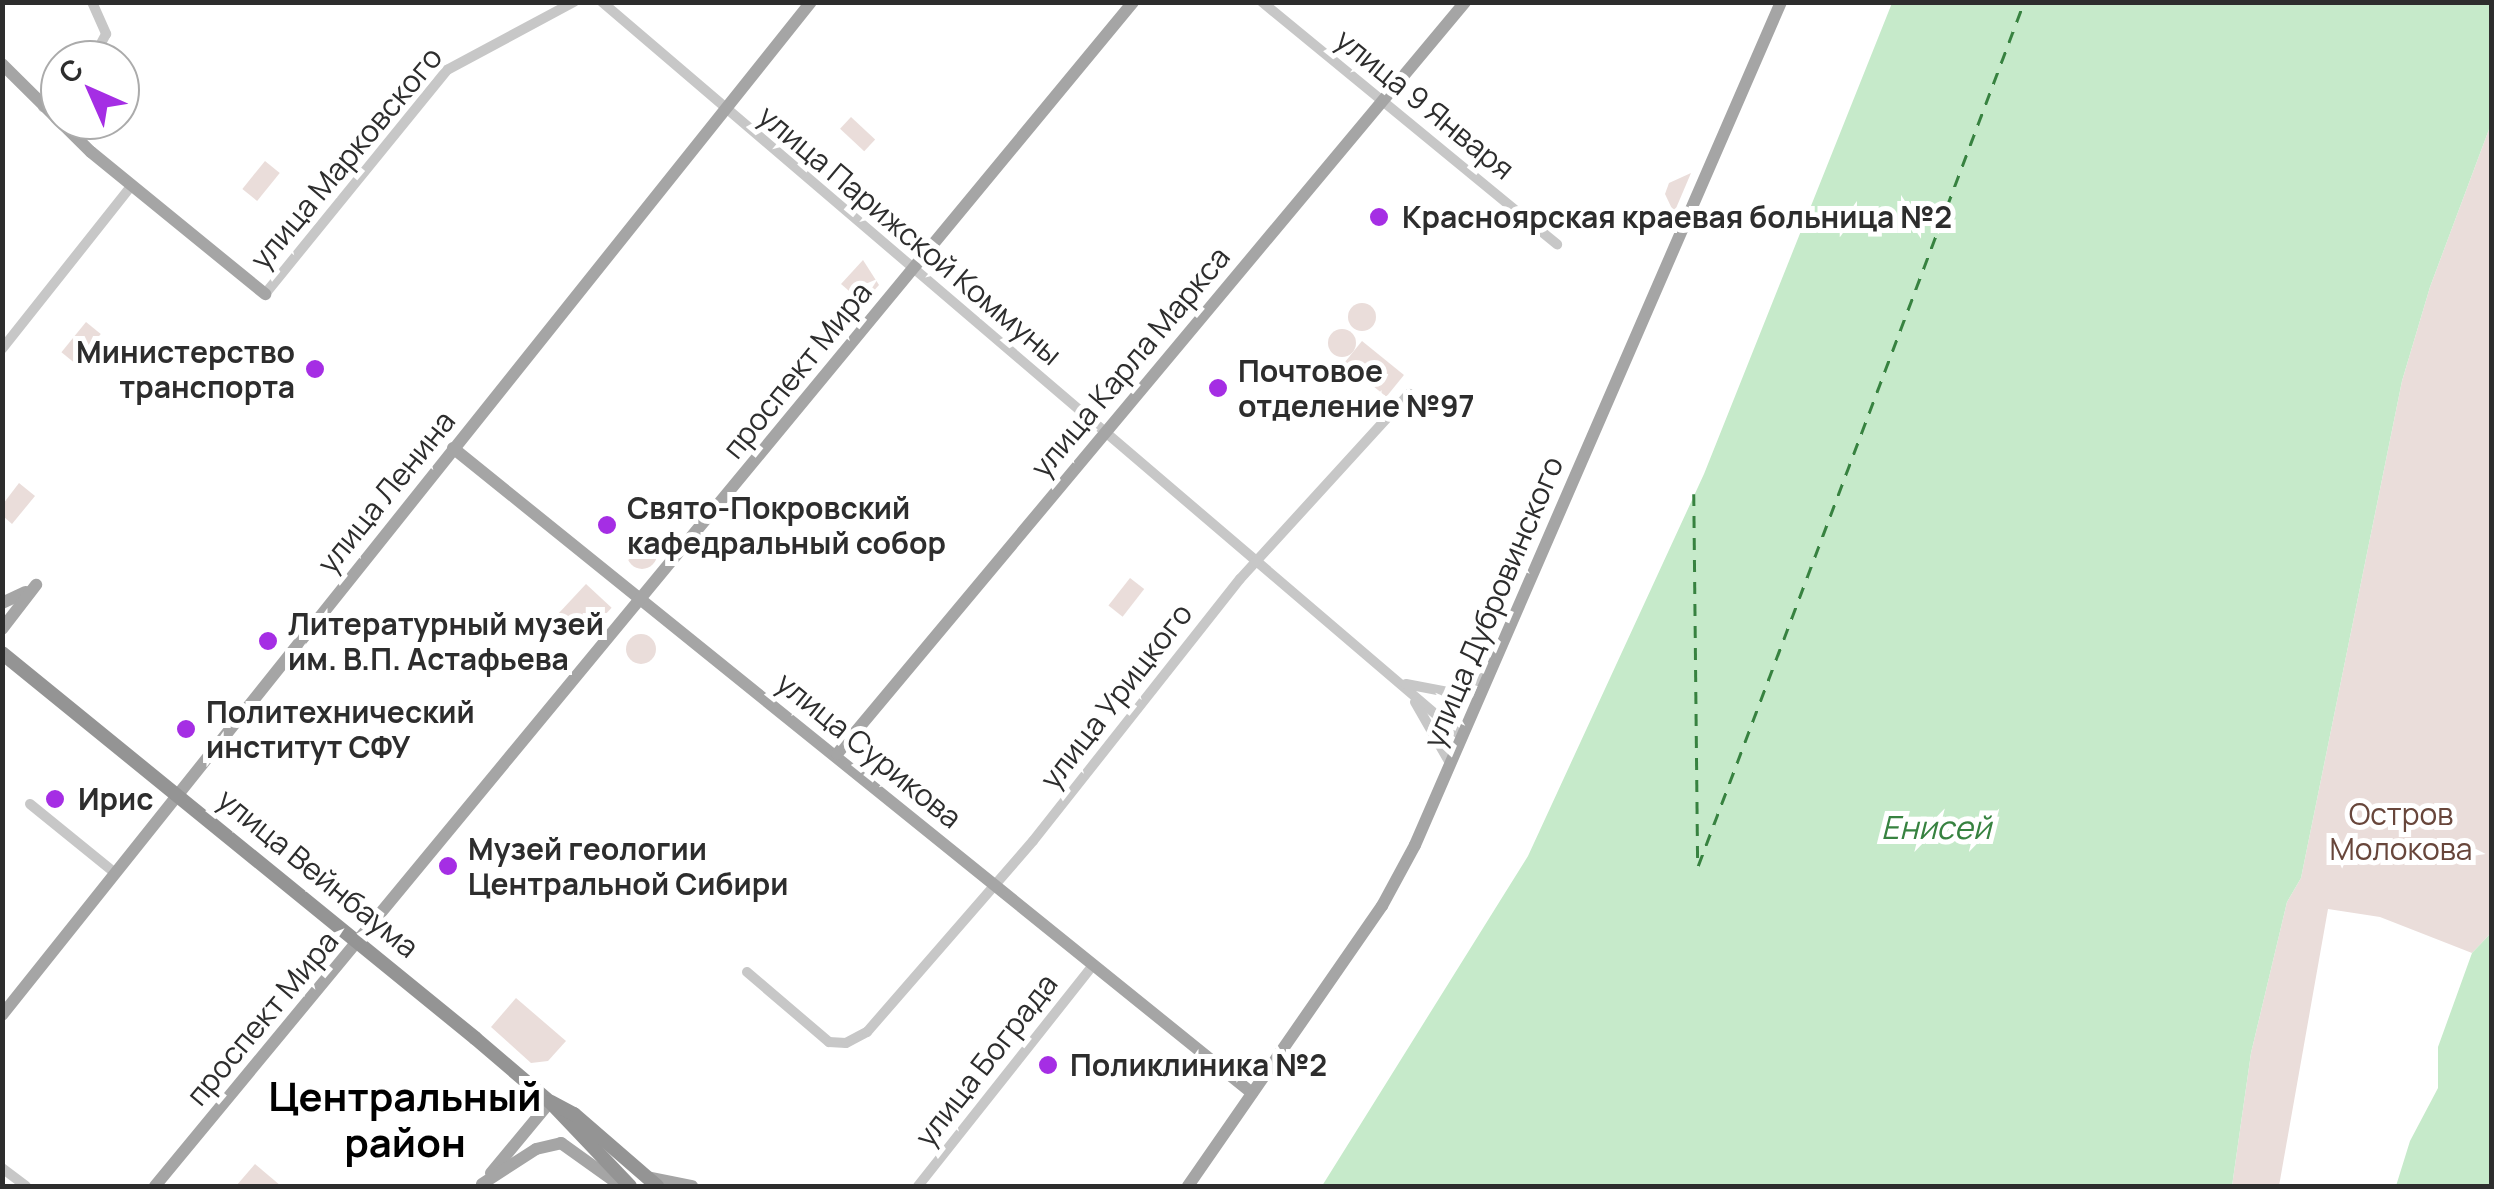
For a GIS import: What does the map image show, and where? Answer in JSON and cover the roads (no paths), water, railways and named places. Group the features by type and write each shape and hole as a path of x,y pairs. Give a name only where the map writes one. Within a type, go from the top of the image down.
{"highway":[{"name":"улица Вейнбаума","path":"2,653 550,1102 630,1186"},
{"name":"улица Вейнбаума","path":"550,1102 574,1114 652,1182"}],"main road":[{"name":"улица Ленина","path":"2,1015 811,2"},
{"name":"проспект Мира","path":"155,1186 1133,2"},
{"name":"улица Карла Маркса","path":"836,754 1465,2"},
{"name":"улица Дубровинского","path":"1188,1186 1382,906 1493,672 1537,555 1781,2"},
{"path":"2,64 40,104"},
{"path":"80,140 265,294"},
{"name":"улица Сурикова","path":"453,448 1252,1094"},
{"path":"2,602 36,585 2,629"},
{"path":"480,1185 550,1102"},
{"path":"480,1185 536,1149 561,1143 621,1186"},
{"path":"652,1182 692,1186"}],"street":[{"path":"92,2 106,34 103,40"},
{"name":"улица Марковского","path":"265,294 447,70 574,2"},
{"name":"улица Парижской Коммуны","path":"602,2 1461,736"},
{"name":"улица 9 Января","path":"1262,2 1557,244"},
{"path":"2,349 131,186"},
{"name":"улица Урицкого","path":"747,972 829,1042 846,1044 867,1032 996,886 1254,562 1409,394"},
{"path":"1399,682 1452,693 1493,672"},
{"path":"1399,682 1439,734 1450,762"},
{"path":"30,804 116,873"},
{"name":"улица Бограда","path":"918,1186 1094,965"},
{"path":"2,1168 26,1186"}],"water":[{"name":"Енисей","path":"1892,3 2491,3 2491,124 2430,287 2402,381 2301,878 2287,902 2251,1053 2232,1186 1322,1186 1528,856 1704,474"},
{"path":"2491,933 2491,1186 2396,1186 2410,1141 2438,1088 2438,1047 2472,953"}],"place":[{"name":"Красноярская краевая больница №2","path":"1379,217"},
{"name":"Министерство транспорта","path":"315,369"},
{"name":"Почтовое отделение №97","path":"1218,388"},
{"name":"Свято-Покровский кафедральный собор","path":"607,525"},
{"name":"Литературный музей им. В.П. Астафьева","path":"268,641"},
{"name":"Политехнический институт СФУ","path":"186,729"},
{"name":"Ирис","path":"55,799"},
{"name":"Музей геологии Центральной Сибири","path":"448,866"},
{"name":"Поликлиника №2","path":"1048,1065"}],"district":[{"name":"Центральный район","path":"405,1119"}],"park label":[{"name":"Остров Молокова","path":"2401,831"}]}
